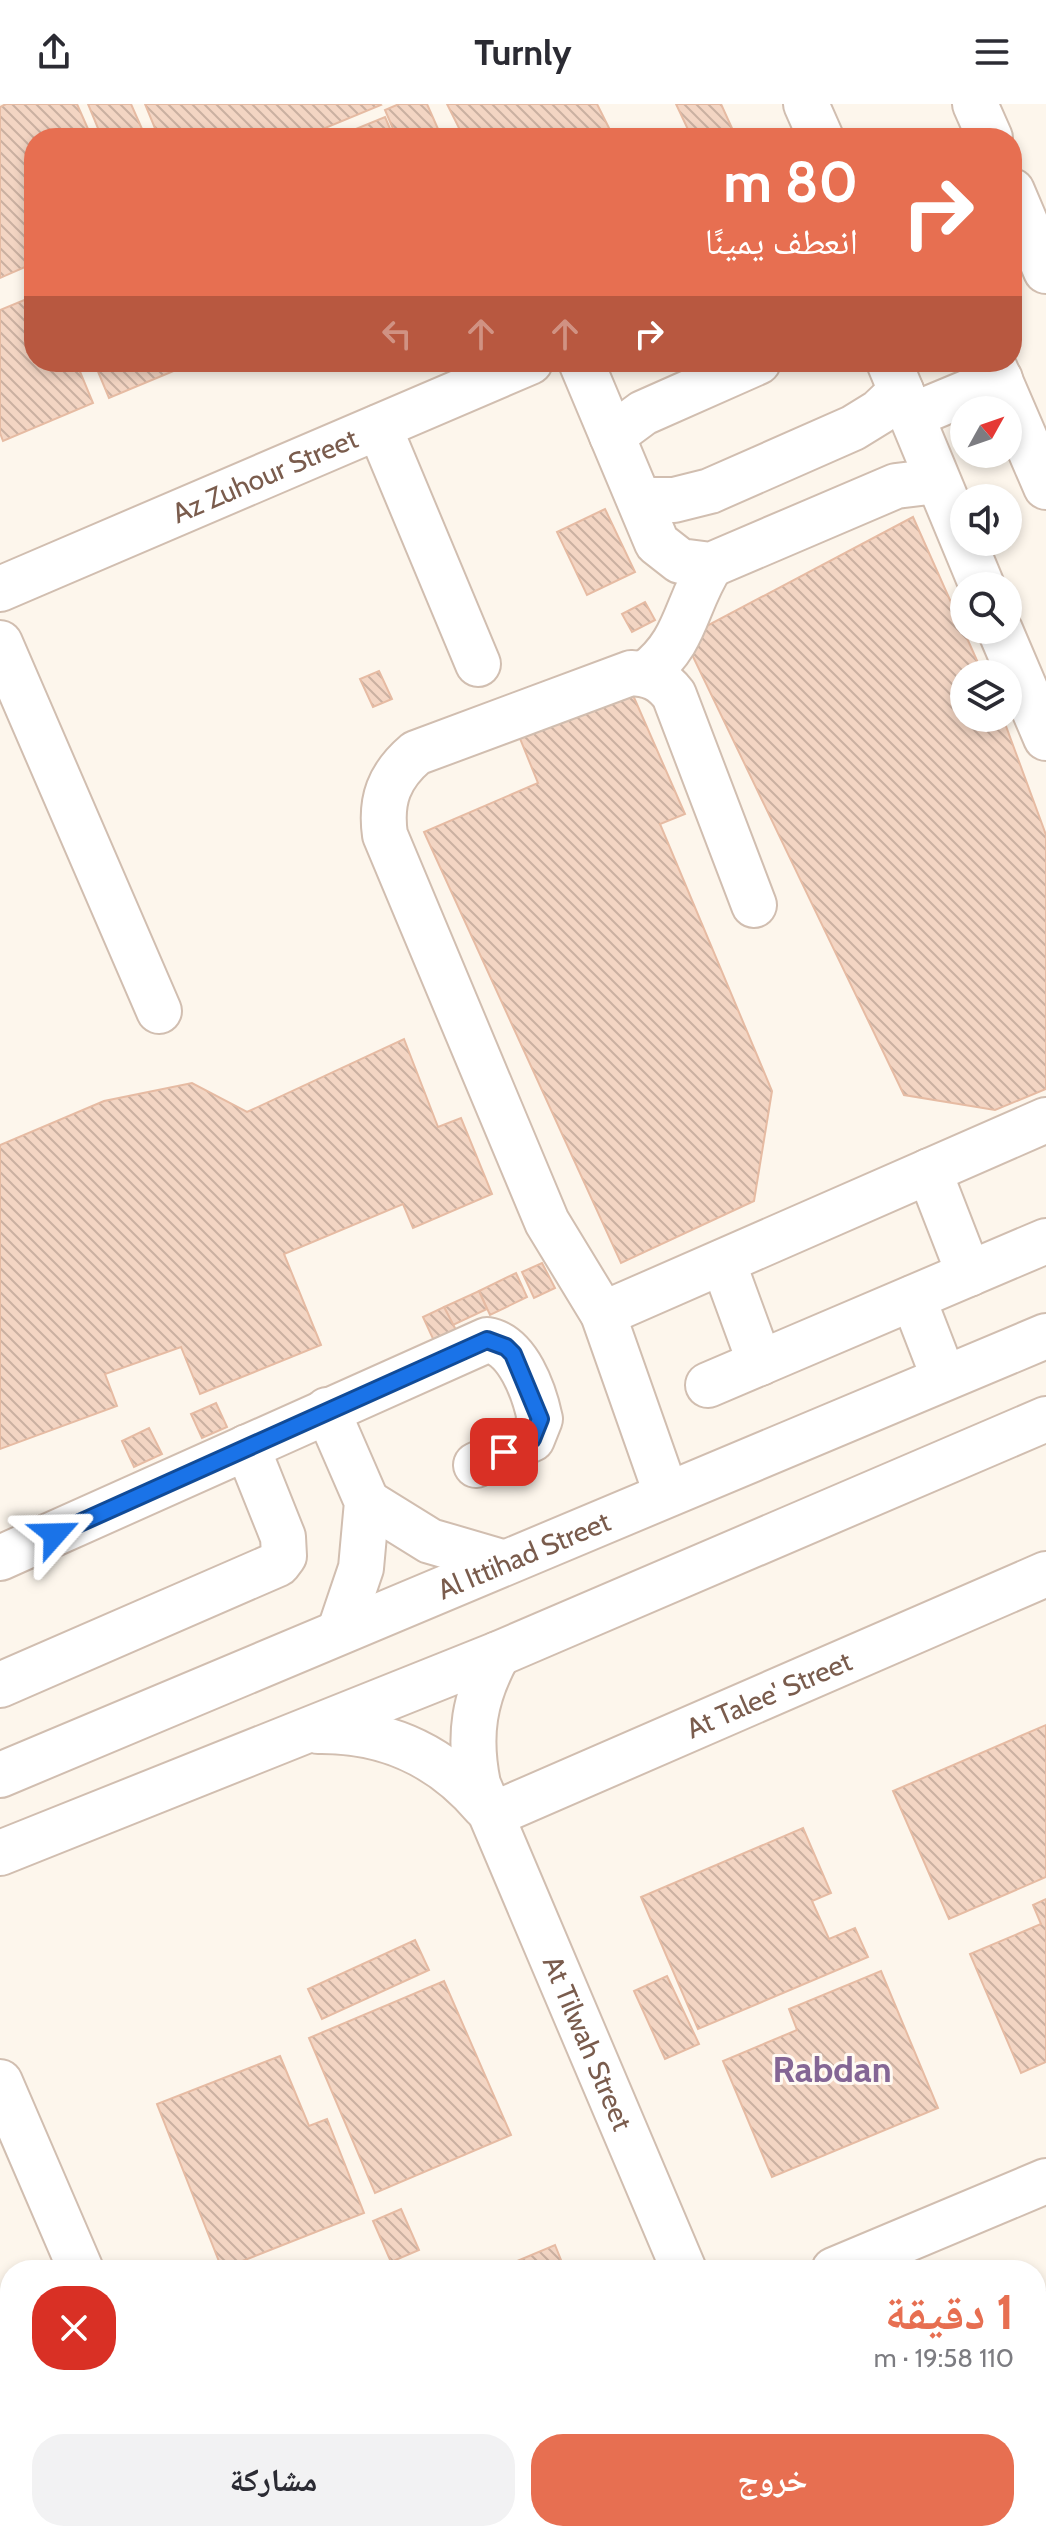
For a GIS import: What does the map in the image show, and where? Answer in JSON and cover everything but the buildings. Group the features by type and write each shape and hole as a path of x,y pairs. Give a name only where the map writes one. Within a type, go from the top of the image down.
{"street":[{"path":"806,104 817,128"},
{"path":"964,128 973,104"},
{"path":"973,104 985,128"},
{"path":"1022,221 1033,253"},
{"name":"Az Zuhour Street","path":"0,589 507,372"},
{"path":"585,372 657,543 667,554 694,565 711,565 896,486 937,481"},
{"path":"612,436 643,413 735,372"},
{"path":"640,500 674,500 710,491 853,428 879,412 900,390 991,372"},
{"path":"996,372 1046,487"},
{"path":"900,390 976,572"},
{"path":"379,427 478,664"},
{"path":"646,673 679,638 695,593 711,565"},
{"path":"0,643 159,1011"},
{"path":"1006,644 1046,738"},
{"path":"666,1493 603,1314 547,1222 385,835 382,817 391,780 416,753 631,673 646,673 667,686 674,695 754,905"},
{"path":"603,1314 1046,1120"},
{"path":"929,1171 969,1274"},
{"path":"708,1385 1046,1241"},
{"path":"723,1262 760,1363"},
{"path":"913,1298 944,1378"},
{"name":"Al Ittihad Street","path":"0,1775 1046,1336"},
{"path":"0,1558 476,1342 497,1342 513,1354 538,1411 539,1427 532,1439 476,1465"},
{"path":"327,1410 367,1502 361,1568 340,1630"},
{"path":"0,1853 498,1654 1046,1419"},
{"path":"0,1685 278,1564 284,1556 283,1537 247,1447"},
{"path":"367,1502 430,1541 502,1562"},
{"name":"At Talee' Street","path":"492,1815 1046,1574"},
{"name":"At Tilwah Street","path":"498,1654 482,1684 473,1716 471,1750 478,1784 680,2260"},
{"name":"At Tilwah Street","path":"306,1732 349,1731 391,1739 417,1751 464,1782 492,1815"},
{"path":"0,2082 77,2260"},
{"path":"858,2260 1046,2181"}],"district":[{"name":"Rabdan","path":"832,2069"}],"route":[{"path":"55,1534 476,1342 487,1340 497,1342 513,1354 540,1419 532,1439 504,1452"}]}
